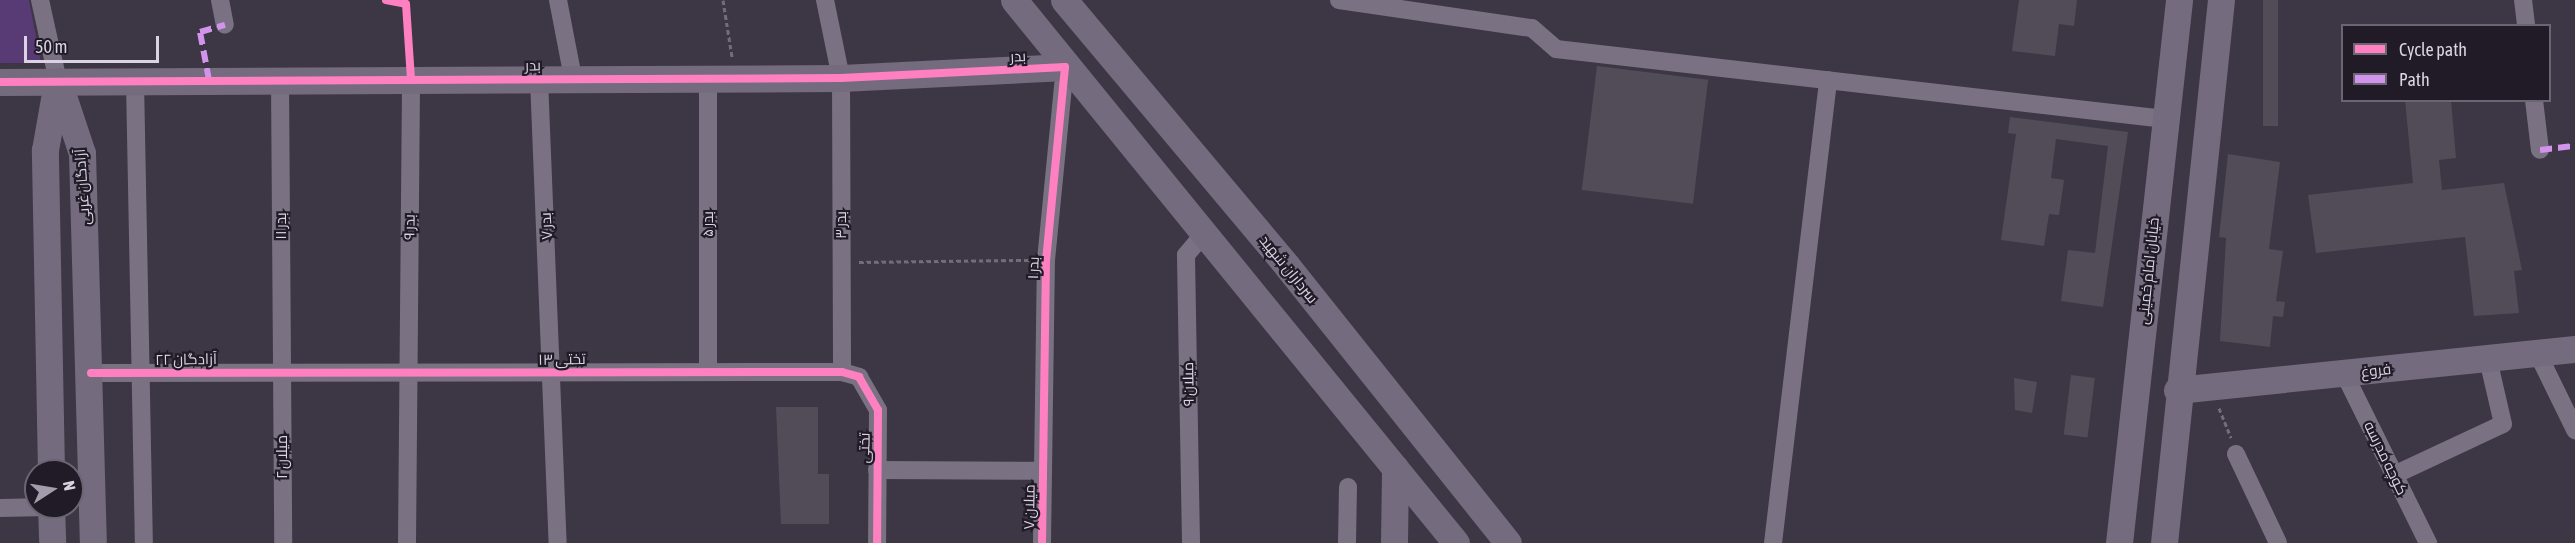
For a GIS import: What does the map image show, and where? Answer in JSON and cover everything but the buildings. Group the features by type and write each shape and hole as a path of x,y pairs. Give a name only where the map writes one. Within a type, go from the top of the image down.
{"street":[{"path":"40,0 58,81 45,150 51,459"},
{"path":"220,0 225,26"},
{"path":"558,0 573,78"},
{"name":"بدر ۳","path":"825,0 842,78 842,372"},
{"path":"1014,0 1065,67 1259,294 1456,543"},
{"name":"سرداران شهید","path":"1064,0 1082,11 1508,543"},
{"path":"1339,0 1532,28 1556,49 2165,119"},
{"name":"خیابان امام خمینی","path":"2119,543 2179,0"},
{"path":"2164,543 2177,390 2221,0"},
{"path":"2523,0 2526,24"},
{"name":"بدر","path":"0,82 735,76 842,78 1065,67"},
{"name":"بدر ۱","path":"1043,471 1046,260 1065,67"},
{"name":"بدر ۵","path":"708,77 708,371"},
{"name":"بدر ۷","path":"539,79 554,372 558,543"},
{"name":"بدر ۱۱","path":"280,80 282,371"},
{"name":"بدر ۹","path":"407,543 411,80"},
{"path":"1773,543 1828,80"},
{"name":"آزادگان غربی","path":"58,81 82,153 91,374 93,543"},
{"path":"135,81 144,543"},
{"path":"2534,102 2540,150"},
{"path":"2160,159 2201,164"},
{"name":"میلان ۹","path":"1191,543 1186,255 1205,232"},
{"path":"1259,294 1287,266"},
{"name":"فروغ","path":"2177,390 2575,350"},
{"path":"2538,354 2575,430"},
{"path":"2394,475 2503,423 2487,359"},
{"name":"تختی ۱۳","path":"282,371 408,374 842,372"},
{"name":"آزادگان ۲۲","path":"91,374 282,371"},
{"name":"میلان ۲","path":"282,371 283,543"},
{"name":"تختی","path":"842,372 859,377 878,410 877,543"},
{"name":"کوچه مدرسه","path":"2344,373 2428,543"},
{"path":"51,436 92,437"},
{"path":"2236,454 2278,543"},
{"path":"1394,543 1395,468"},
{"path":"877,470 1043,471"},
{"name":"میلان ۷","path":"1042,543 1043,471"},
{"path":"1347,543 1348,488"},
{"path":"0,508 24,508"},
{"path":"51,519 52,543"},
{"path":"2266,543 2268,521"}],"path":[{"path":"723,0 735,76"},
{"path":"841,263 1046,260"},
{"path":"2211,386 2236,454"}],"shaded area":[{"path":"0,0 29,0 41,63 0,63"}],"marked path":[{"path":"209,80 200,32 225,25"},
{"path":"2540,150 2575,146"}],"cycle path":[{"path":"386,0 406,4 411,80"},
{"path":"0,82 841,78 1065,67 1046,260 1042,543"},
{"path":"91,373 842,372 859,377 878,410 877,543"}]}
